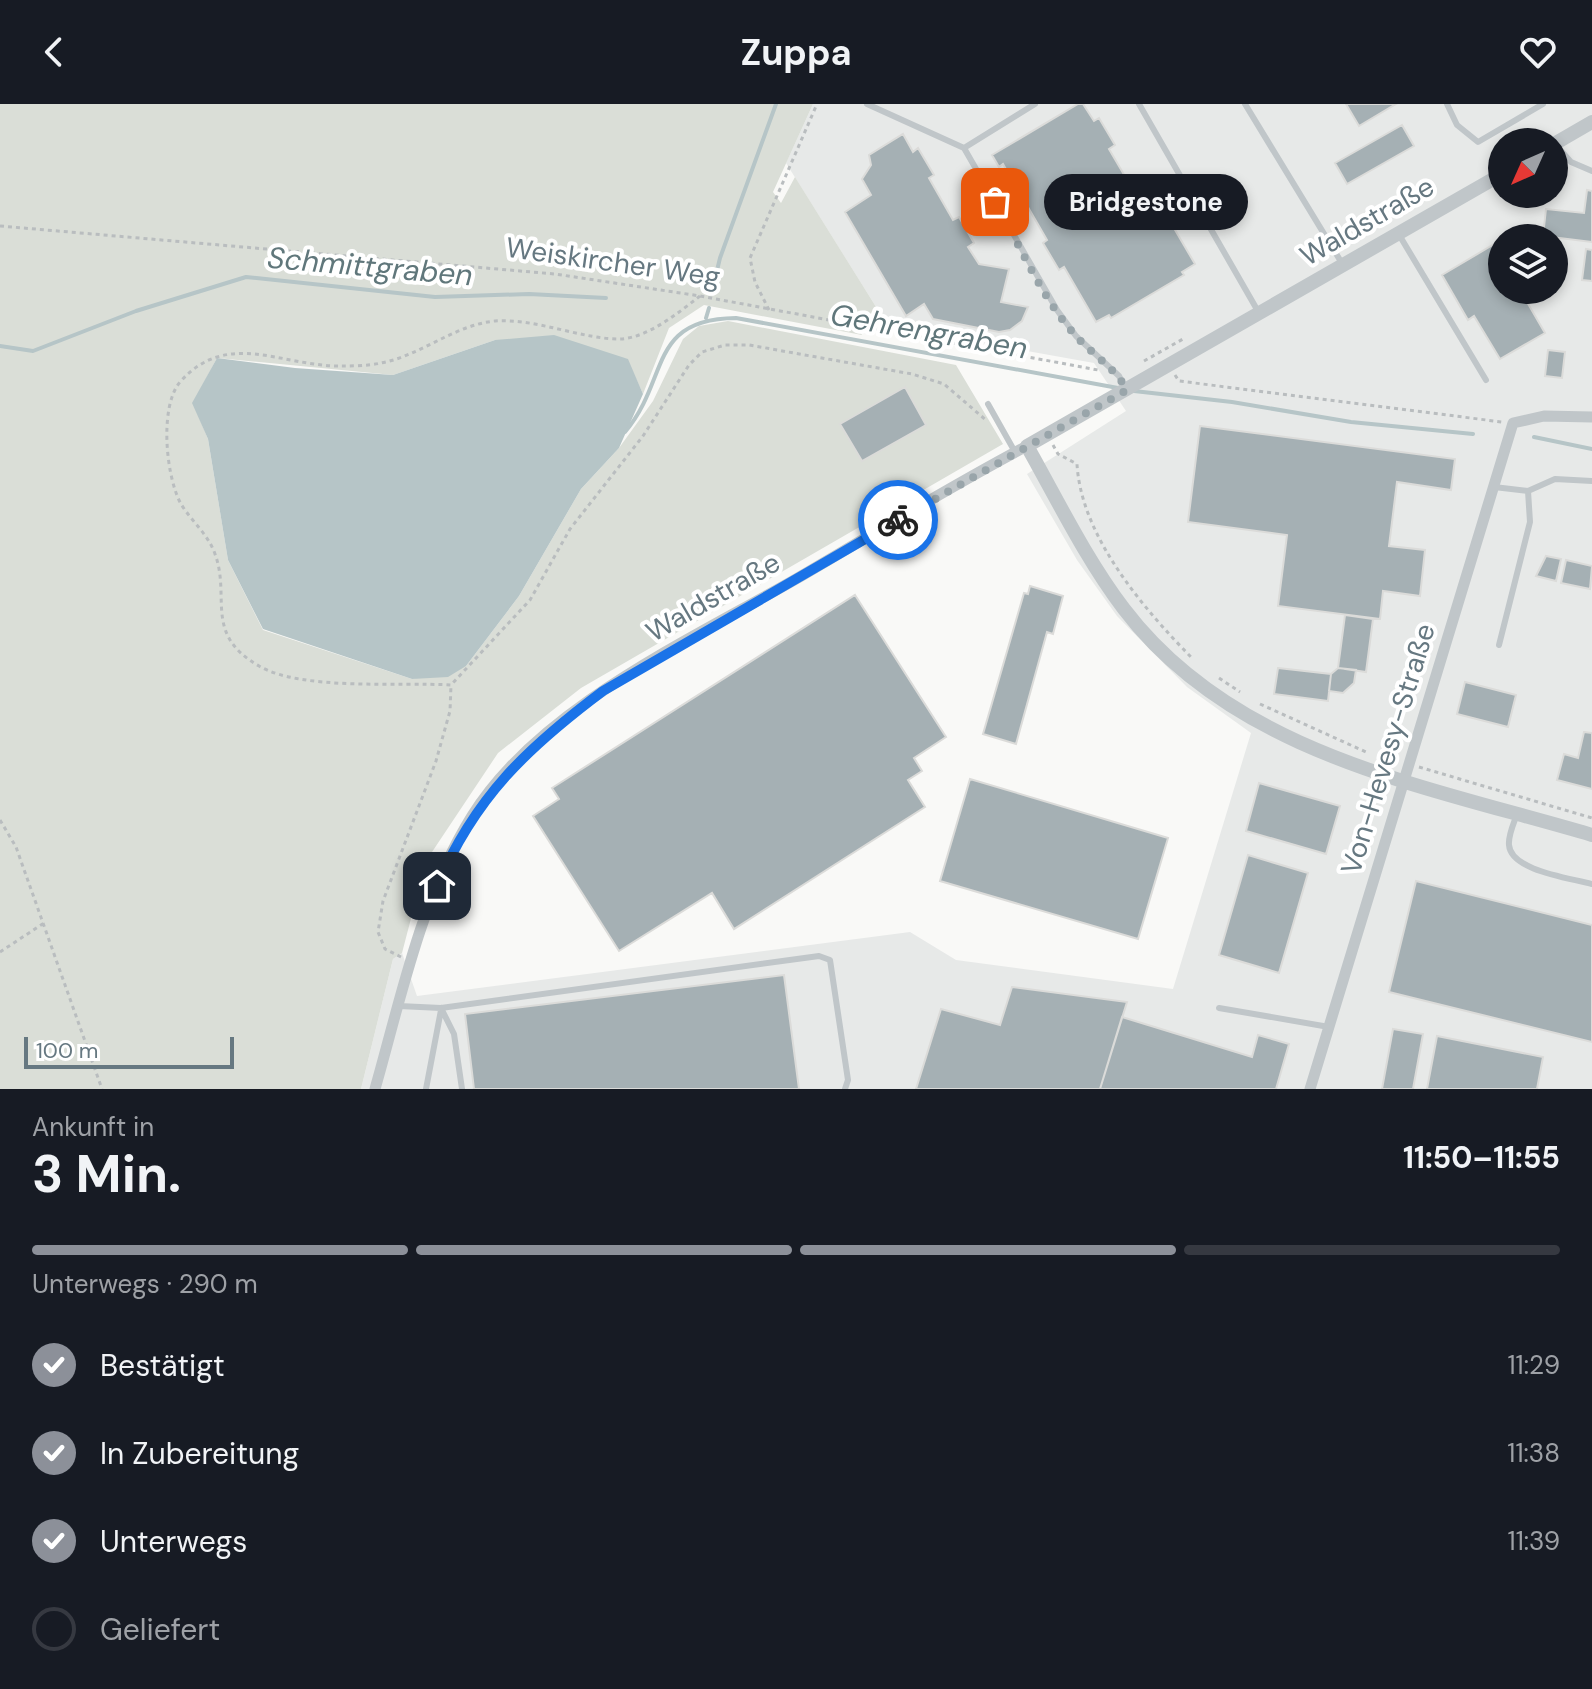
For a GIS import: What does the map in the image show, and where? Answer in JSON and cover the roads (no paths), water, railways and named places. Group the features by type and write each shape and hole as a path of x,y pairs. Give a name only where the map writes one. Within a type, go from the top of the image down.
{"street":[{"path":"1568,136 1592,122"},
{"name":"Waldstraße","path":"375,1089 432,898 473,815 503,778 571,715 603,691 1047,435 1125,385 1170,365 1488,182"},
{"name":"Von-Hevesy-Straße","path":"1310,1089 1513,423 1544,416 1592,417"},
{"path":"1021,449 1124,609 1179,667 1212,693 1285,738 1402,780 1592,835"}],"lane":[{"path":"867,104 964,148 1057,310 1076,336 1125,385"},
{"path":"964,148 1035,104"},
{"path":"1139,104 1259,314"},
{"path":"1245,104 1343,265"},
{"path":"1447,104 1457,125 1478,142 1543,104"},
{"path":"1568,159 1592,171"},
{"path":"1398,233 1486,380"},
{"path":"988,404 998,422 1021,449"},
{"path":"1494,487 1528,491 1555,479 1592,481"},
{"path":"1499,645 1530,522 1528,491"},
{"path":"1517,814 1508,843 1512,856 1522,865 1592,884"},
{"path":"399,1006 441,1008 819,956 830,960 848,1080 845,1089"},
{"path":"426,1089 441,1008"},
{"path":"441,1008 454,1034 462,1089"},
{"path":"1219,1008 1329,1027"}],"waterway":[{"path":"712,291 720,258 776,104"},
{"name":"Schmittgraben","path":"0,346 33,351 136,311 246,277 435,297 529,294 606,298"},
{"path":"706,318 709,308"},
{"name":"Gehrengraben","path":"625,432 639,412 674,341 687,329 708,321 736,318 1118,388"},
{"name":"Gehrengraben","path":"1134,391 1232,402 1351,422 1473,434"},
{"name":"Gehrengraben","path":"1534,437 1592,449"}],"place":[{"name":"Bridgestone","path":"995,202"}]}
